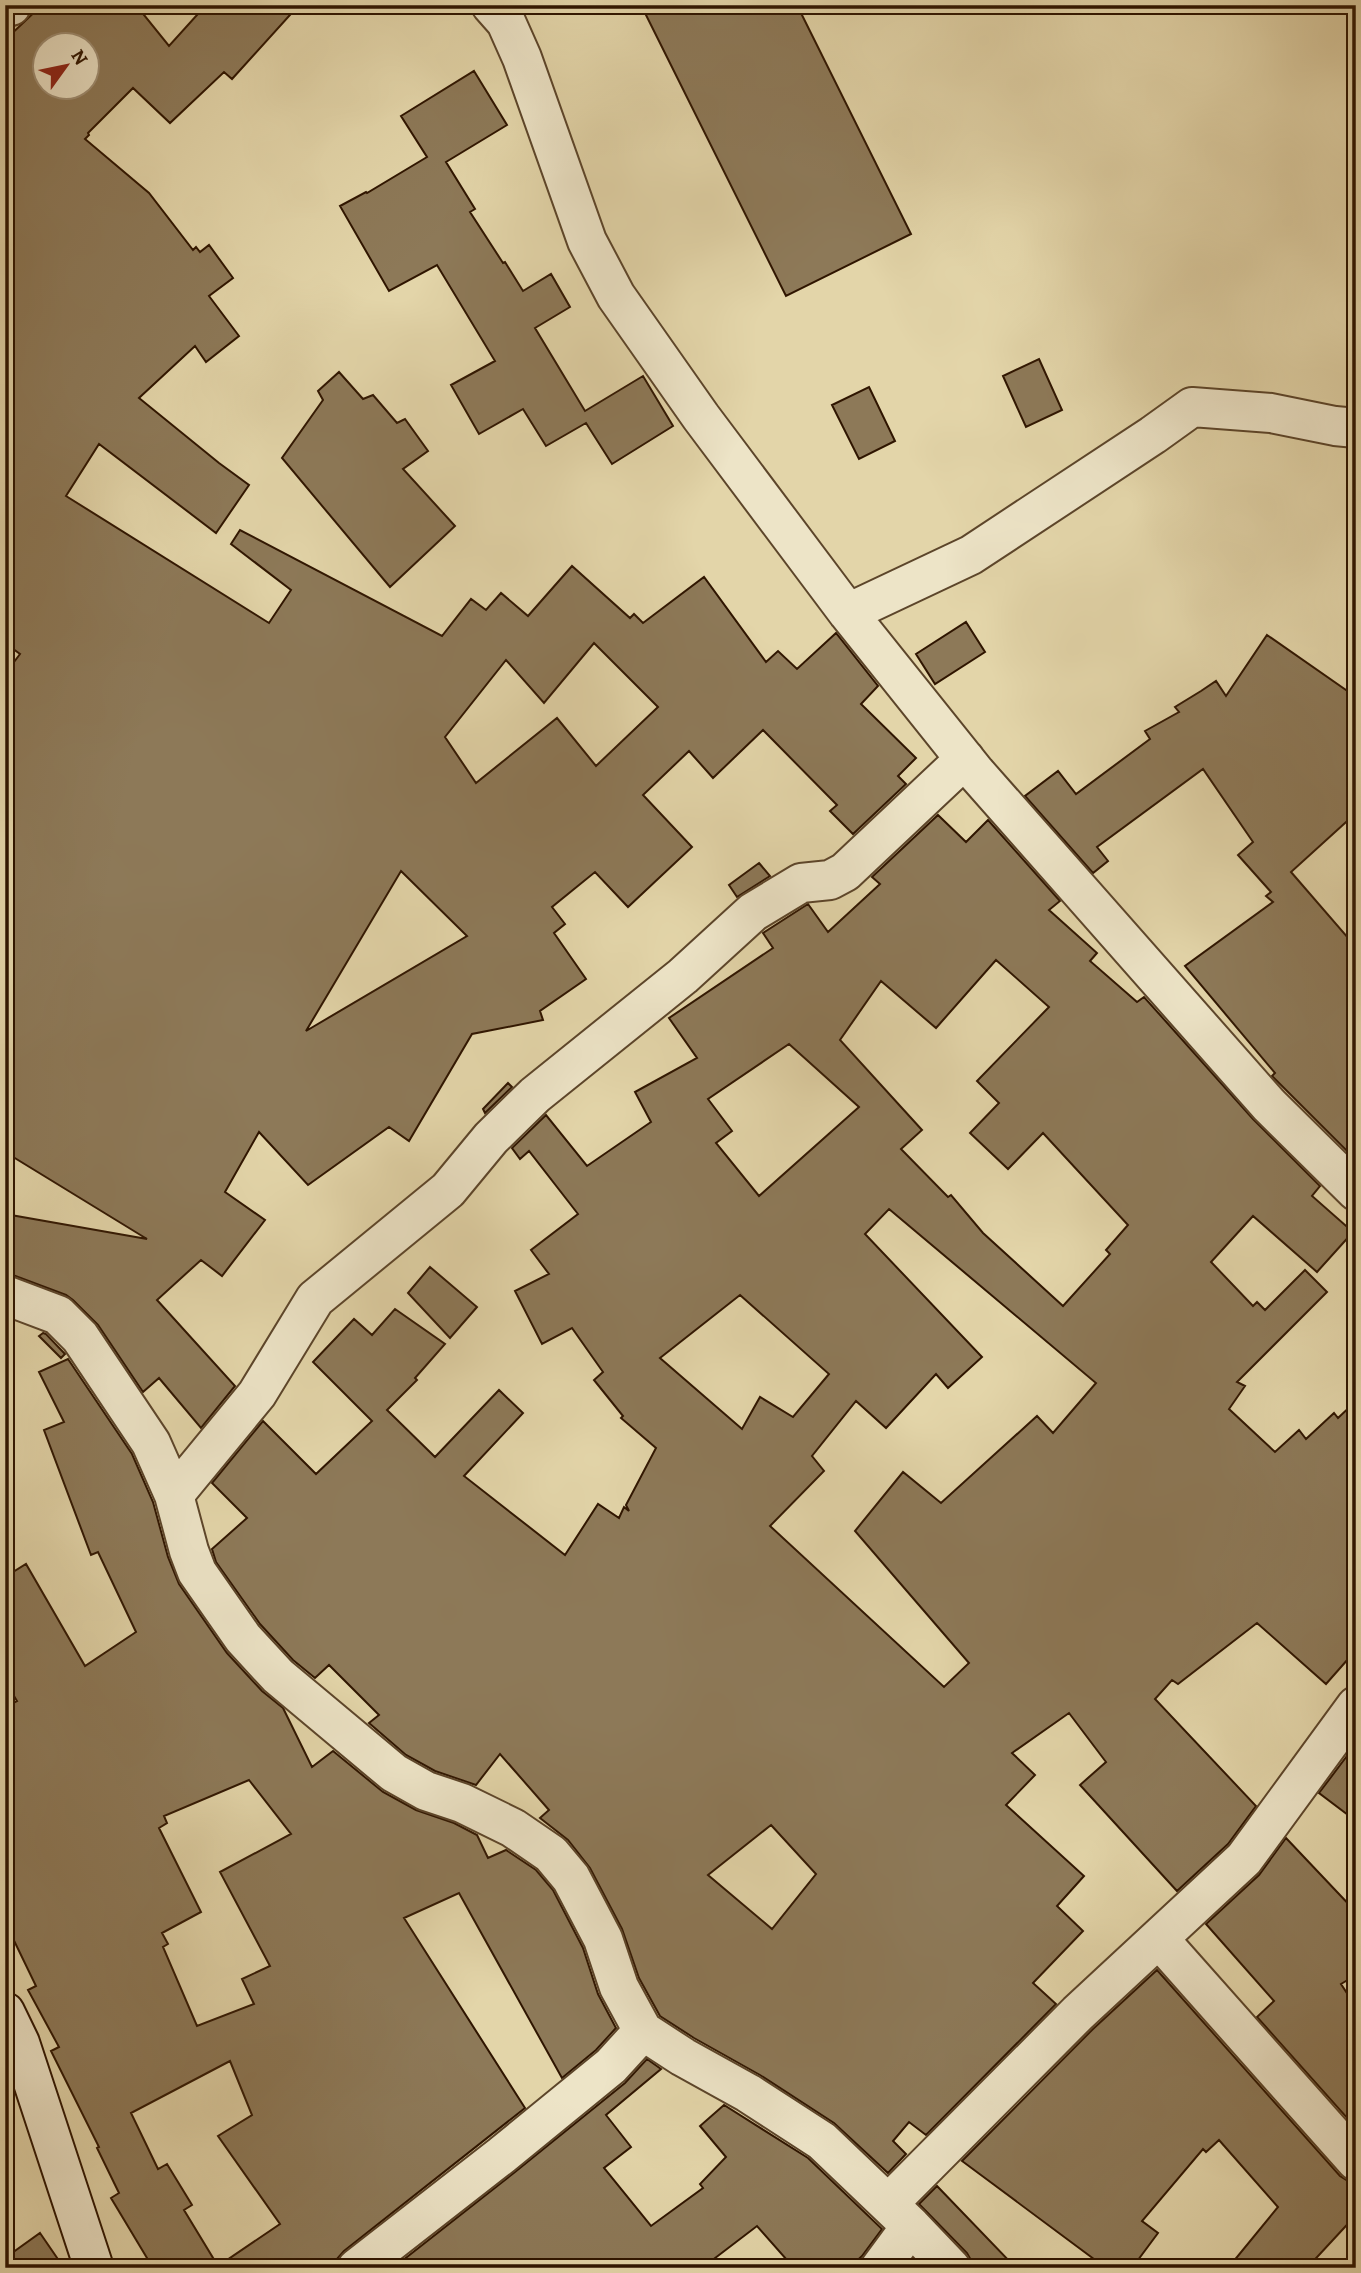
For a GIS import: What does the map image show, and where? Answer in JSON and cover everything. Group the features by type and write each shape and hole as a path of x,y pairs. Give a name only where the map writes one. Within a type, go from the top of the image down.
{"street":[{"path":"491,5 506,22 522,58 587,241 616,296 701,417 848,613 964,759 1269,1105 1356,1191"},
{"path":"848,613 971,555 1192,407 1271,413 1356,428"},
{"path":"174,1495 257,1395 315,1299 448,1191 491,1138 535,1095 683,976 753,912 800,883 830,880 845,873 964,759"},
{"path":"5,1295 58,1315 80,1337 151,1443 174,1495 197,1572 243,1638 278,1676 394,1773 426,1791 461,1803 513,1828 551,1854 571,1878 603,1939 618,1987 643,2031 748,2093 821,2141 900,2215 951,2268"},
{"path":"880,2268 900,2215 1078,2012 1244,1859 1356,1706"},
{"path":"1158,1939 1356,2161"},
{"path":"357,2268 611,2066 643,2031"},
{"path":"10,2035 94,2268"}],"building":[{"path":"42,5 136,5 169,46 206,5 299,5 232,79 224,72 170,123 133,88 85,139 149,193 193,250 196,247 200,252 209,245 233,278 209,296 239,336 206,362 195,346 139,398 249,485 216,533 99,444 66,496 269,623 291,590 231,544 240,530 442,636 471,599 486,610 501,593 528,616 572,566 630,618 634,614 643,623 704,577 766,662 778,651 797,669 836,633 878,686 861,704 916,758 898,776 906,784 853,834 830,811 837,805 763,730 713,778 689,751 643,795 692,847 628,907 595,872 552,907 565,924 554,933 586,979 540,1011 543,1020 472,1034 409,1141 389,1127 308,1185 259,1132 225,1192 265,1220 222,1276 201,1260 157,1300 235,1386 201,1428 159,1378 143,1392 98,1325 73,1300 10,1274 5,1269 5,1214 147,1239 5,1152 5,674 20,654 5,643 5,40","holes":["594,643 658,707 596,766 557,718 476,783 445,737 506,660 544,703","401,871 467,936 306,1031"]},
{"path":"641,5 797,5 911,234 786,296"},
{"path":"474,71 507,125 446,162 475,209 470,212 523,291 551,274 570,307 535,328 585,411 643,376 673,426 612,464 586,423 546,446 523,409 479,434 451,385 495,361 437,265 389,291 340,206 427,157 401,116"},
{"path":"1039,359 1062,410 1026,427 1003,376"},
{"path":"339,372 363,399 373,395 397,423 405,419 428,451 403,469 455,526 390,587 282,458 323,400 318,391"},
{"path":"869,387 895,441 859,459 832,405"},
{"path":"966,622 985,652 935,684 916,654"},
{"path":"1267,635 1356,697 1356,813 1291,872 1356,947 1356,1145 1348,1152 1272,1076 1275,1073 1185,966 1273,902 1266,896 1271,892 1238,855 1253,842 1203,769 1097,847 1108,861 1093,873 1025,796 1058,771 1076,794 1150,739 1145,731 1179,712 1175,707 1216,681 1226,696"},
{"path":"938,815 966,842 988,820 1060,901 1049,910 1097,953 1090,961 1137,1002 1144,997 1253,1119 1320,1186 1312,1196 1353,1232 1317,1272 1253,1216 1211,1262 1253,1306 1257,1302 1265,1310 1305,1270 1327,1292 1237,1382 1245,1386 1229,1409 1275,1452 1299,1430 1306,1439 1334,1413 1338,1418 1356,1401 1356,1650 1326,1684 1257,1623 1178,1684 1172,1680 1155,1699 1256,1806 1228,1844 1177,1891 1080,1785 1106,1762 1069,1713 1012,1753 1035,1775 1006,1805 1084,1876 1057,1906 1083,1931 1033,1983 1056,2004 926,2135 909,2122 893,2141 906,2154 888,2173 834,2123 760,2075 660,2016 639,1978 622,1929 590,1868 568,1840 540,1818 549,1810 500,1754 476,1785 435,1771 406,1755 369,1723 379,1715 329,1665 315,1678 293,1660 260,1624 216,1562 212,1549 247,1518 212,1483 263,1421 316,1474 372,1421 313,1362 354,1319 372,1335 395,1309 445,1344 415,1378 417,1380 387,1410 435,1457 499,1390 523,1413 464,1476 565,1555 598,1504 619,1518 624,1507 629,1511 626,1505 656,1448 621,1418 623,1416 594,1380 603,1372 572,1328 542,1344 515,1291 549,1274 531,1250 578,1214 529,1151 520,1159 512,1148 546,1115 587,1166 651,1122 635,1092 697,1058 669,1018 773,948 763,933 808,904 828,932 880,884 872,877","holes":["996,960 1049,1007 977,1081 999,1103 970,1133 1008,1169 1043,1133 1128,1225 1106,1250 1110,1254 1063,1306 983,1233 951,1195 948,1197 901,1149 922,1130 840,1040 881,981 936,1028","789,1044 859,1107 759,1196 716,1143 732,1131 708,1099","889,1209 1096,1383 1053,1433 1037,1416 941,1503 903,1472 855,1531 969,1663 944,1687 770,1526 824,1471 812,1456 856,1401 886,1428 936,1374 948,1388 982,1357 865,1234","740,1295 829,1374 793,1417 760,1397 742,1429 660,1358","771,1825 816,1874 772,1929 708,1875"]},
{"path":"759,863 770,876 737,897 729,885"},
{"path":"508,1083 512,1087 485,1113 483,1109"},
{"path":"430,1267 477,1307 450,1338 408,1293"},
{"path":"43,1333 65,1354 61,1358 39,1336"},
{"path":"68,1359 132,1454 153,1502 168,1557 179,1584 227,1653 262,1691 283,1708 312,1767 333,1751 383,1792 416,1810 454,1823 477,1835 488,1858 506,1850 536,1870 553,1890 583,1948 598,1994 616,2028 596,2050 562,2078 459,1893 404,1918 525,2108 344,2251 337,2259 336,2268 153,2268 111,2198 119,2193 51,2051 59,2047 28,1990 36,1986 5,1922 5,1707 17,1701 5,1681 5,1577 26,1564 85,1666 136,1632 98,1552 91,1555 44,1430 64,1422 39,1372","holes":["249,1780 291,1834 220,1872 270,1966 242,1979 254,2004 197,2026 163,1947 168,1944 162,1933 201,1912 159,1828 167,1823 164,1816","230,2061 252,2115 218,2136 280,2224 218,2266 184,2210 192,2205 167,2164 158,2169 131,2113"]},
{"path":"1356,1744 1356,1821 1319,1793"},
{"path":"1286,1838 1356,1912 1356,1975 1341,1984 1356,2007 1356,2128 1257,2017 1274,2001 1206,1924 1259,1875"},
{"path":"1157,1970 1340,2176 1356,2182 1356,2215 1307,2268 1228,2268 1278,2207 1219,2140 1206,2152 1203,2149 1142,2221 1158,2233 1132,2268 1106,2268 962,2161 1093,2029"},
{"path":"647,2059 661,2069 606,2115 631,2147 604,2168 651,2226 703,2188 700,2184 726,2157 700,2126 724,2105 808,2158 882,2229 862,2256 849,2268 794,2268 757,2226 702,2268 393,2268 625,2083"},
{"path":"937,2186 1016,2268 972,2268 967,2253 919,2204"},
{"path":"40,2233 64,2268 5,2268 5,2258"}]}
